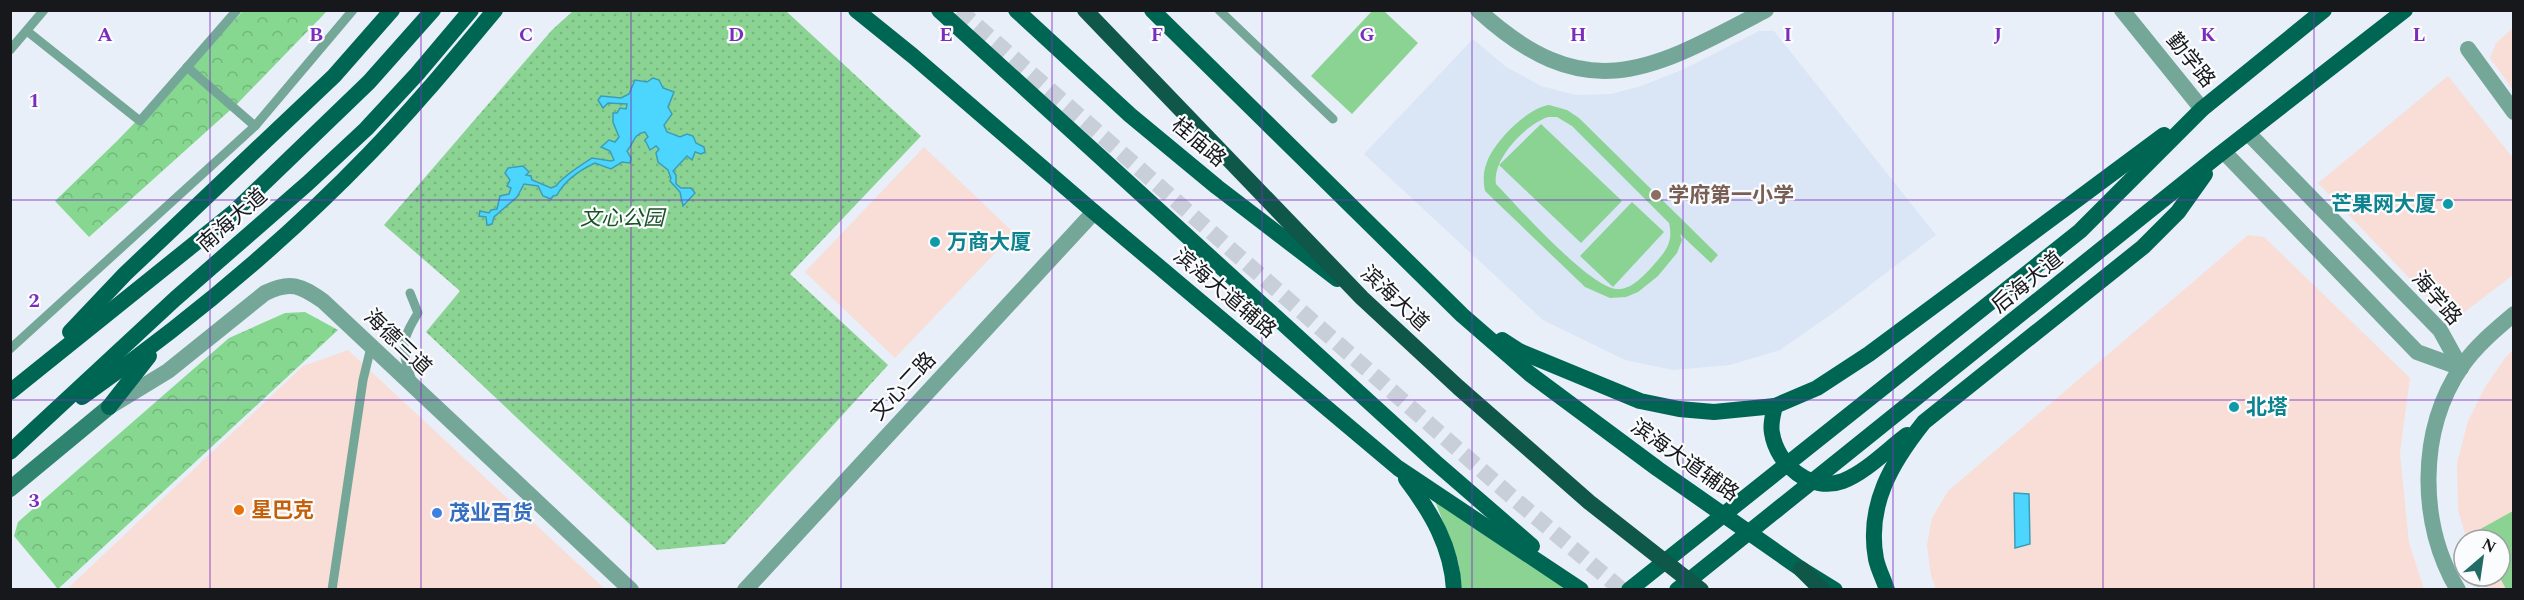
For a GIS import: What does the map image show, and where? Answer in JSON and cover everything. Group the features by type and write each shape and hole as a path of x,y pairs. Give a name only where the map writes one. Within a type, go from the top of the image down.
{"highway":[{"name":"滨海大道","path":"1085,10 1362,298 1458,387 1589,502 1701,590"},
{"path":"1801,569 1822,590"}],"main road":[{"path":"17,387 125,274 334,76 392,10"},
{"name":"南海大道","path":"17,387 216,228 290,161 369,82 433,10"},
{"name":"南海大道","path":"10,452 175,299 366,129 417,74 471,10"},
{"path":"30,435 162,338 257,259 370,153 495,10"},
{"name":"滨海大道辅路","path":"856,10 1398,468 1582,590"},
{"path":"872,10 913,56"},
{"path":"926,10 964,34"},
{"path":"939,10 1435,462 1582,590"},
{"name":"桂庙路","path":"1016,10 1139,122 1218,187 1362,298"},
{"name":"滨海大道辅路","path":"1152,10 1462,315 1530,374 1658,469 1801,569 1835,590"},
{"name":"后海大道","path":"1629,590 2055,251 2098,214 2202,109 2324,10"},
{"name":"后海大道","path":"1677,590 2220,155 2405,10"},
{"path":"1462,315 1519,351 1640,402 1679,410 1714,411 1775,406 1817,388 1869,354 2202,109"},
{"path":"1775,406 1772,433 1783,458 1792,469 1802,476 1825,484 1846,480 1924,422 2143,247 2178,212 2220,155"},
{"path":"10,489 109,407 162,338"},
{"path":"1887,590 1876,561 1873,535 1877,506 1893,464 1924,422"},
{"path":"1398,468 1426,506 1444,539 1454,576 1454,590"}],"street":[{"path":"1478,10 1530,51 1556,63 1585,70 1610,71 1637,69 1689,51 1766,10"},
{"name":"勤学路","path":"2122,10 2202,109"},
{"path":"2468,49 2514,112"},
{"name":"海学路","path":"2248,133 2440,330 2461,368"},
{"path":"2220,155 2417,352 2461,368"},
{"name":"文心二路","path":"745,590 1094,212"},
{"name":"海德三道","path":"109,407 168,371 251,303 278,287 291,285 306,290 322,301 631,590"},
{"path":"2452,583 2430,507 2428,476 2430,447 2438,418 2461,368 2475,349 2514,314"}],"lane":[{"path":"10,50 44,10"},
{"path":"27,31 140,121 237,10"},
{"path":"10,349 255,126 353,10"},
{"path":"1219,10 1333,119"},
{"path":"187,67 255,126"},
{"path":"410,293 418,313 405,335 405,359 414,389"},
{"path":"332,590 363,380 371,347"}],"shaded area":[{"path":"2513,28 2513,90 2490,58 2496,43"},
{"name":"学府第一小学","path":"1759,31 1774,31 1936,235 1836,311 1780,350 1730,365 1673,370 1625,360 1543,320 1364,154 1473,39 1505,66 1541,86 1576,95 1611,94 1641,86 1682,70"},
{"path":"2448,76 2513,158 2513,275 2462,314 2439,309 2318,183"},
{"path":"924,147 1014,233 895,358 805,272"},
{"path":"2248,235 2264,237 2410,378 2400,453 2409,543 2424,589 1936,589 1931,576 1927,545 1932,518 1948,491"},
{"path":"348,350 605,589 66,590 303,366"},
{"path":"2513,350 2513,589 2487,589 2512,588 2512,528 2463,528 2458,510 2457,463 2468,421 2484,389"}],"green space":[{"path":"1373,10 1384,11 1418,43 1352,114 1311,76"},
{"path":"243,11 327,11 237,104 89,237 55,201 116,142"},
{"name":"文心公园","path":"573,11 786,11 921,136 790,274 888,365 725,544 657,550 426,332 460,291 384,225 552,30"},
{"path":"1549,105 1567,110 1579,118 1718,255 1711,263 1680,234 1682,240 1677,253 1658,276 1638,292 1626,297 1610,298 1585,287 1485,191 1485,169 1491,154 1512,127 1540,107","holes":["1548,117 1557,117 1572,126 1669,223 1670,237 1664,253 1636,282 1622,289 1605,285 1572,261 1496,184 1499,164 1520,135 1539,121"]},
{"path":"1541,124 1622,201 1581,243 1499,165"},
{"path":"1632,202 1664,232 1613,287 1580,256"},
{"path":"305,312 338,330 58,589 14,536 18,522 229,338 285,313"},
{"path":"1433,496 1566,589 1462,589 1458,560"},
{"path":"2513,511 2513,589 2505,588 2512,588 2512,528 2482,528"}],"water":[{"path":"653,78 659,80 663,88 674,92 668,107 672,114 664,125 667,132 680,137 687,134 693,136 696,143 704,147 705,152 701,154 695,152 692,160 687,156 673,171 676,175 676,184 681,188 691,188 695,193 683,206 680,192 670,181 668,170 658,162 656,153 659,149 656,146 650,150 645,140 648,137 645,132 636,137 627,151 631,158 630,163 622,162 611,169 595,163 573,176 551,199 543,196 538,186 524,184 517,197 494,217 492,224 487,225 486,217 479,216 480,211 489,213 497,209 500,196 509,194 511,188 507,186 510,180 505,173 508,168 523,166 529,172 526,175 531,176 532,180 551,188 592,158 614,160 610,151 601,147 609,140 615,142 619,137 613,122 613,113 617,113 620,108 626,109 627,104 608,103 603,108 598,100 601,96 621,98 629,94 635,80 647,82"},
{"path":"2014,493 2029,494 2030,544 2015,548"}],"tunnel":[{"path":"959,10 1511,496 1622,590"}],"place":[{"name":"学府第一小学","path":"1656,195"},
{"name":"芒果网大厦","path":"2448,204"},
{"name":"万商大厦","path":"935,242"},
{"name":"北塔","path":"2234,407"},
{"name":"星巴克","path":"239,510"},
{"name":"茂业百货","path":"437,513"}]}
